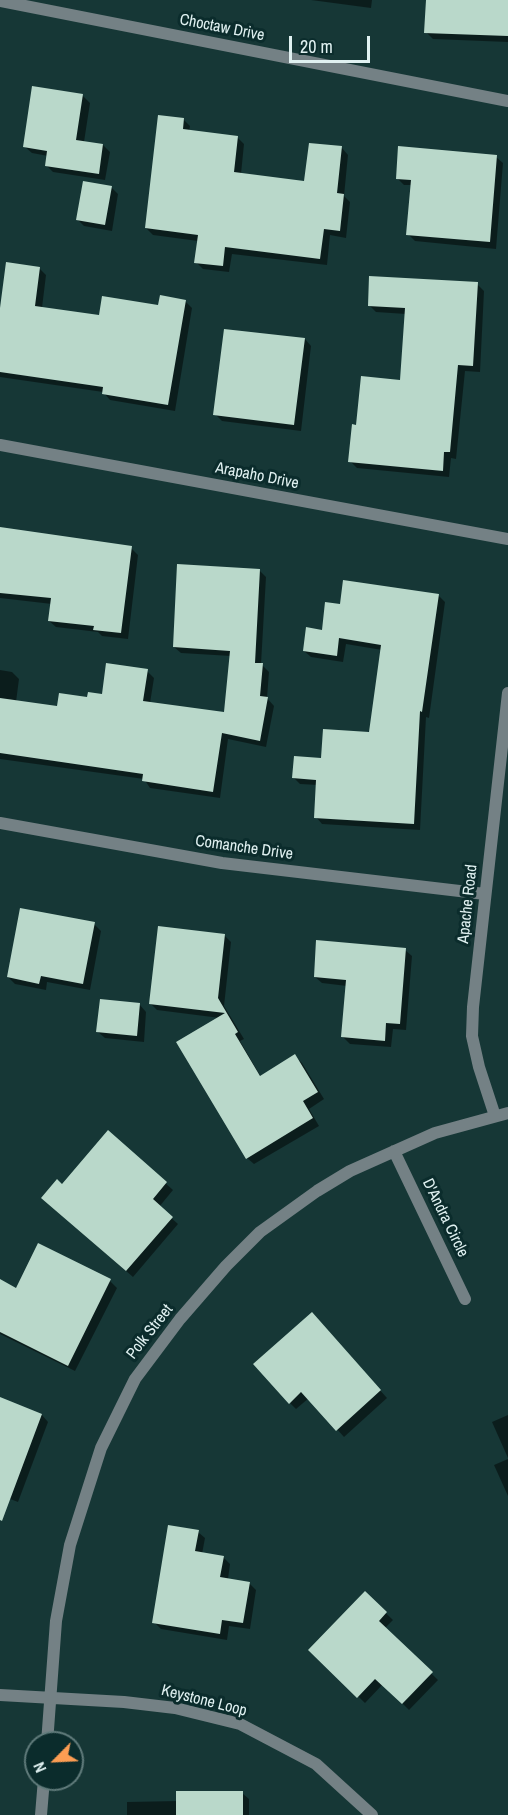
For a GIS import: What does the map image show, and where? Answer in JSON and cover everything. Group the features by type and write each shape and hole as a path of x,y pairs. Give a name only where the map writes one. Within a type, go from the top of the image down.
{"street":[{"name":"Choctaw Drive","path":"0,1 508,101"},
{"name":"Arapaho Drive","path":"0,445 508,539"},
{"name":"Apache Road","path":"495,1116 479,1067 472,1036 473,1007 508,693"},
{"name":"Comanche Drive","path":"0,823 222,863 485,894"},
{"name":"Polk Street","path":"48,1731 56,1621 70,1545 101,1448 135,1379 180,1319 226,1266 260,1232 317,1191 350,1171 435,1133 508,1113"},
{"name":"D'Andra Circle","path":"394,1151 465,1299"},
{"name":"Keystone Loop","path":"0,1695 124,1702 175,1708 240,1724 316,1764 372,1815"},
{"path":"41,1815 43,1791"}],"building":[{"path":"426,0 508,0 508,36 424,33"},
{"path":"32,86 83,94 76,140 103,144 99,174 45,166 47,151 23,147"},
{"path":"158,115 184,118 183,129 238,136 234,172 304,181 309,143 342,146 337,193 344,194 340,231 324,229 320,259 225,247 223,266 194,263 198,235 145,228"},
{"path":"398,146 497,155 490,242 406,235 411,180 396,179"},
{"path":"83,181 112,186 105,225 76,220"},
{"path":"6,262 40,267 35,306 99,315 102,296 158,305 160,295 186,300 168,405 102,394 103,387 0,372 0,308"},
{"path":"369,276 478,282 473,366 458,365 450,452 444,452 443,471 348,462 352,424 356,425 361,376 400,380 405,308 368,306"},
{"path":"224,329 305,338 294,425 213,415"},
{"path":"0,527 132,546 121,633 93,630 94,626 48,621 51,598 0,593"},
{"path":"177,564 260,569 255,663 263,663 260,696 268,697 260,741 222,733 213,792 142,781 143,774 0,753 0,698 57,706 59,693 87,697 88,692 102,694 106,663 148,669 143,701 224,712 230,651 173,647"},
{"path":"343,580 439,594 422,712 420,711 414,824 314,818 316,780 292,778 294,756 321,758 323,729 369,732 381,645 339,638 337,656 303,651 306,627 322,630 325,602 340,604"},
{"path":"20,908 95,922 83,984 41,976 39,984 7,977"},
{"path":"158,926 225,934 218,998 238,1032 235,1034 260,1076 295,1054 318,1092 303,1101 313,1118 246,1159 176,1042 225,1013 149,1004"},
{"path":"316,940 406,948 400,1024 386,1023 385,1041 341,1037 346,980 314,977"},
{"path":"100,999 140,1003 137,1036 96,1032"},
{"path":"108,1130 167,1182 153,1199 173,1217 126,1271 41,1198 57,1179 62,1184"},
{"path":"38,1243 111,1279 68,1366 0,1332 0,1279 16,1288"},
{"path":"312,1312 381,1390 336,1431 301,1392 289,1404 253,1364"},
{"path":"0,1397 42,1414 2,1521 0,1520"},
{"path":"168,1525 199,1530 195,1551 224,1556 220,1577 250,1582 243,1623 222,1620 220,1634 152,1623"},
{"path":"365,1591 387,1612 379,1621 433,1672 402,1704 375,1679 357,1698 308,1650"},
{"path":"176,1791 243,1791 243,1815 176,1815"}]}
